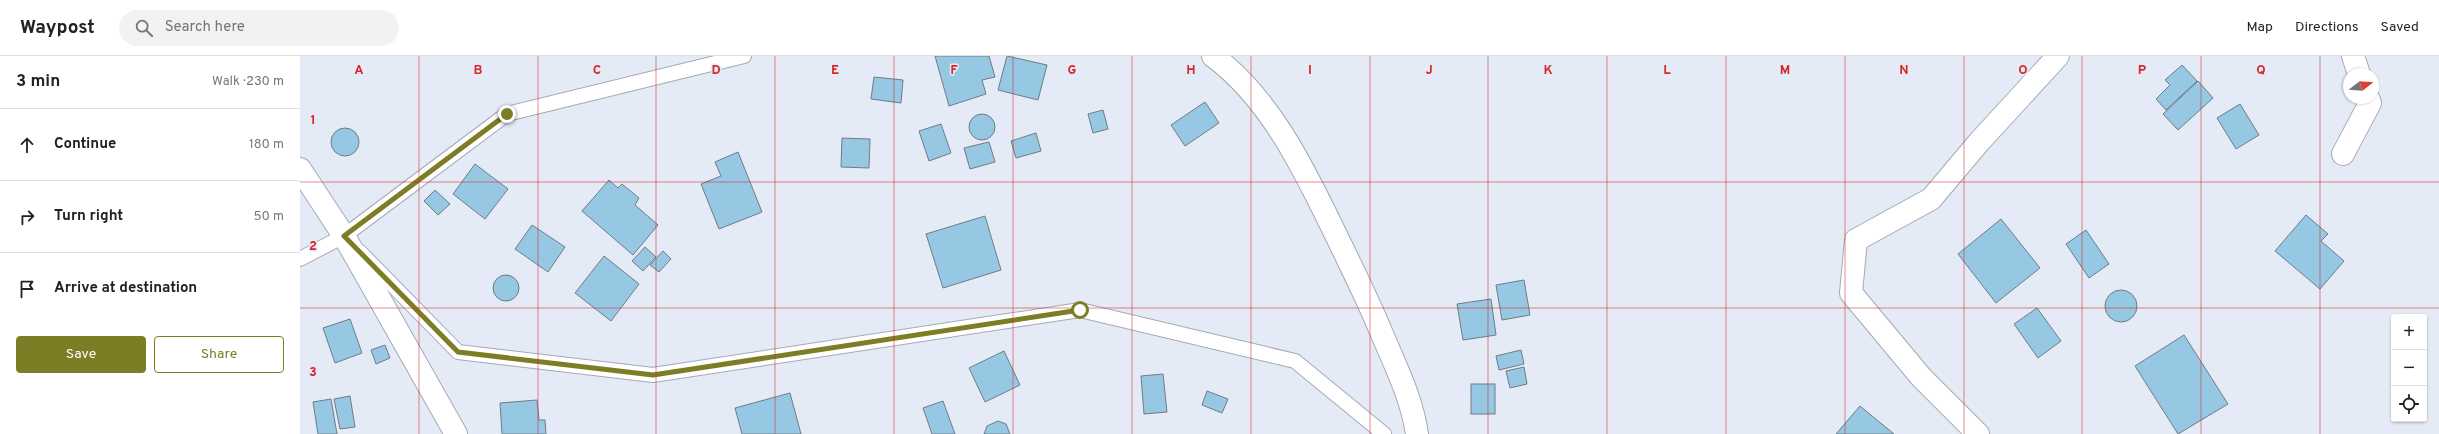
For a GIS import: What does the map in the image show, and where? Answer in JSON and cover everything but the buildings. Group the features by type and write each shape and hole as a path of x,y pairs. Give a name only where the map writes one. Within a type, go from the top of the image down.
{"street":[{"path":"1213,56 1225,65 1264,109 1305,172 1368,300 1411,404 1416,434"},
{"path":"1978,434 1921,377 1851,293 1856,240 1931,200 1979,142 2058,56"},
{"path":"2353,56 2357,68"},
{"path":"2343,154 2369,104"},
{"path":"300,169 344,236 456,434"}],"lane":[{"path":"300,259 344,236 507,114 744,56"},
{"path":"344,236 458,352 653,375 1080,310 1295,361 1384,434"}],"route":[{"path":"507,114 344,236 458,352 653,375 1080,310"}]}
